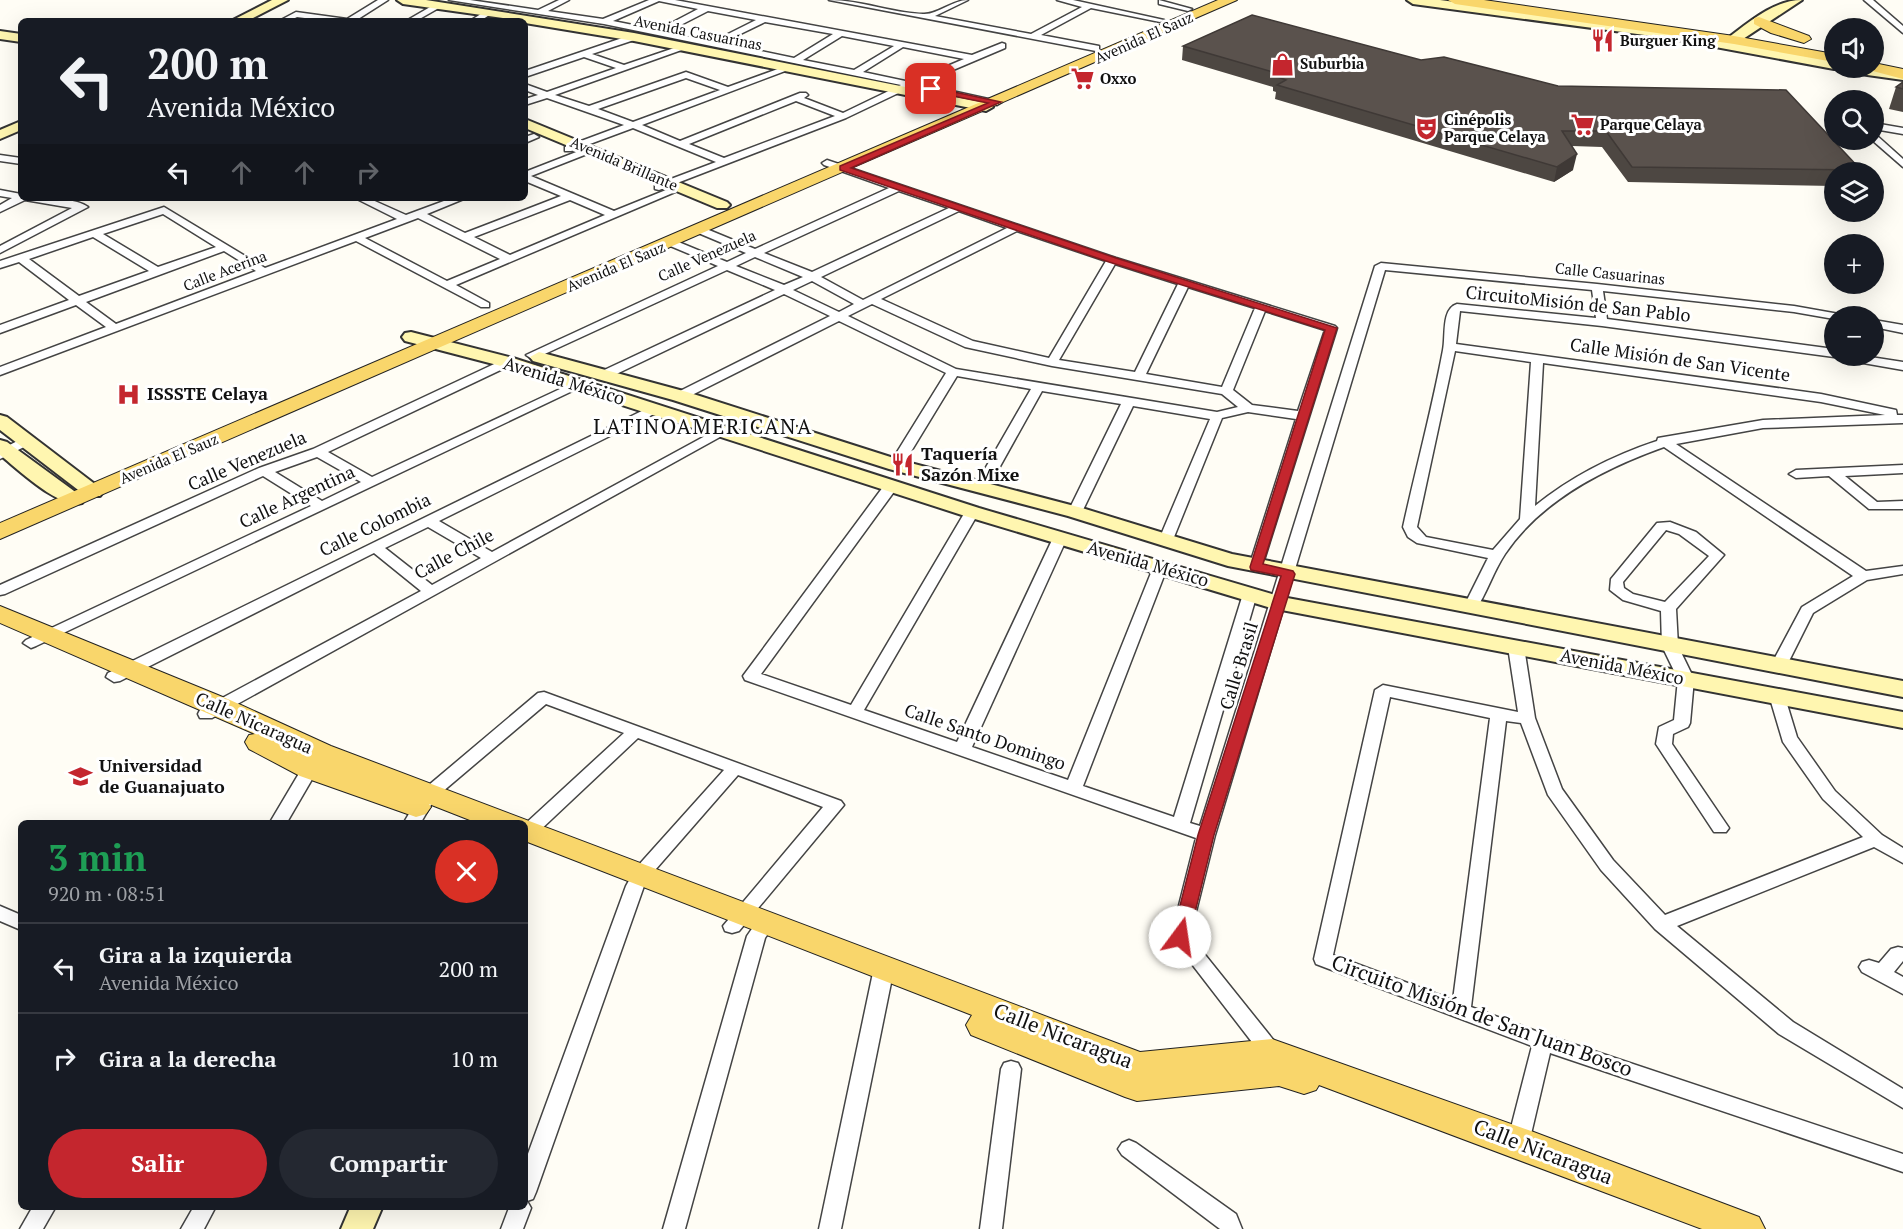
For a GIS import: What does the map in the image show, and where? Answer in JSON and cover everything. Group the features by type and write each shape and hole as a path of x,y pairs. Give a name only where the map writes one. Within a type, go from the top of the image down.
{"main road":[{"name":"Avenida El Sauz","path":"1105,47 1161,11 1198,7 1230,0"},
{"path":"1455,0 1824,56"},
{"path":"1540,0 1753,25 1824,43"},
{"name":"Avenida El Sauz","path":"0,515 76,491 441,336 672,243 835,165 1198,7"},
{"path":"1884,55 1903,60"},
{"path":"1884,70 1903,75"},
{"name":"Avenida El Sauz","path":"441,336 485,305 717,207 835,165"},
{"name":"Avenida El Sauz","path":"0,532 76,491 411,337"},
{"name":"Calle Nicaragua","path":"0,614 41,639 321,753 420,809 465,820"},
{"name":"Calle Nicaragua","path":"0,630 41,639"},
{"name":"Calle Nicaragua","path":"213,710 310,769 451,820"},
{"name":"Calle Nicaragua","path":"528,836 882,975 1137,1087 1275,1062 1746,1229"},
{"name":"Calle Nicaragua","path":"1517,1147 1708,1229"}],"street":[{"path":"232,18 270,0"},
{"path":"243,18 282,0"},
{"path":"353,18 384,0"},
{"name":"Avenida Casuarinas","path":"402,0 523,18"},
{"name":"Avenida Casuarinas","path":"453,0 604,22 667,38 686,47 856,73 905,88"},
{"path":"528,19 565,0"},
{"path":"604,22 656,0"},
{"path":"662,0 973,58"},
{"path":"833,0 1105,47"},
{"path":"927,17 964,0"},
{"path":"1061,0 1089,6 1161,11"},
{"path":"1413,0 1731,42 1824,63"},
{"path":"1731,42 1753,25 1796,0"},
{"path":"1868,0 1903,30"},
{"path":"416,18 440,5"},
{"path":"1033,36 1089,6"},
{"path":"667,38 707,8"},
{"path":"479,18 490,12"},
{"path":"289,18 296,14 326,18"},
{"name":"Avenida Casuarinas","path":"528,19 634,37 667,38 714,44 792,64 980,102"},
{"path":"714,44 764,19"},
{"path":"528,174 633,125 741,86 792,64 841,33"},
{"path":"0,35 18,38"},
{"path":"528,73 634,37"},
{"path":"0,41 18,44"},
{"path":"856,73 901,45"},
{"path":"447,285 614,215 725,162 843,116 1002,46"},
{"path":"528,101 686,47"},
{"path":"584,54 624,68"},
{"path":"1884,73 1903,75"},
{"path":"590,109 686,75 728,90"},
{"path":"528,88 633,125 725,162"},
{"path":"680,144 800,96 843,116"},
{"path":"0,128 18,119"},
{"name":"Avenida Brillante","path":"528,124 667,188 717,207"},
{"path":"0,135 18,126"},
{"path":"1884,128 1903,131"},
{"name":"Avenida Brillante","path":"528,137 579,149"},
{"path":"1884,146 1903,164"},
{"path":"1892,154 1903,155"},
{"path":"0,158 18,161"},
{"path":"835,165 1112,260 1331,328 1256,567"},
{"path":"528,177 614,215"},
{"name":"Calle Venezuela","path":"532,355 897,188"},
{"path":"0,193 18,196"},
{"path":"465,237 570,196"},
{"path":"0,209 18,199"},
{"path":"0,250 83,207 47,201"},
{"path":"367,201 406,219"},
{"name":"Calle Acerina","path":"0,371 453,201"},
{"path":"604,375 957,208"},
{"path":"0,265 164,210 265,272"},
{"path":"419,214 509,259"},
{"path":"680,396 1015,228"},
{"path":"700,230 969,344 1052,362 1226,392 1248,408"},
{"path":"94,233 158,272"},
{"path":"356,237 485,305"},
{"path":"672,243 783,289 835,317 953,372 1216,416 1248,408 1304,416"},
{"path":"0,328 225,247"},
{"path":"21,258 80,300 114,328"},
{"path":"1052,362 1112,260"},
{"name":"Calle Casuarinas","path":"1381,266 1597,287 1824,314"},
{"name":"Calle Brasil","path":"1275,1062 1180,937 1206,835 1381,266"},
{"path":"1139,376 1184,283"},
{"path":"1597,287 1602,322"},
{"path":"1226,392 1261,307"},
{"name":"CircuitoMisión de San Pablo","path":"1497,555 1422,540 1413,534 1410,527 1450,347 1453,312 1457,307 1602,322 1824,352"},
{"path":"1884,326 1903,329"},
{"name":"Avenida México","path":"411,337 441,336 532,355 680,396 896,465 1075,512 1165,542 1256,567 1903,689"},
{"name":"Avenida México","path":"441,336 507,362 972,512 1279,603 1903,720"},
{"name":"Calle Misión de San Vicente","path":"1450,347 1821,398 1903,417"},
{"path":"1527,519 1537,358"},
{"name":"Calle Venezuela","path":"0,591 264,471 318,452 507,362"},
{"path":"1884,363 1903,366"},
{"path":"896,465 953,372"},
{"name":"Calle Argentina","path":"41,639 579,385"},
{"path":"981,488 1039,385"},
{"path":"1075,512 1129,400"},
{"name":"Calle Colombia","path":"121,673 654,409"},
{"path":"1165,542 1216,416"},
{"path":"1470,608 1497,555 1527,519 1571,483 1623,455 1663,441 1743,427 1903,417"},
{"path":"0,421 25,441 76,491"},
{"name":"Calle Chile","path":"213,710 429,590 723,432"},
{"path":"3,451 25,441"},
{"path":"1663,441 1863,576"},
{"path":"3,451 76,491"},
{"path":"318,452 372,483"},
{"path":"1796,474 1903,469"},
{"path":"264,471 322,507"},
{"path":"1832,472 1874,506 1903,505"},
{"name":"Calle Santo Domingo","path":"891,486 752,676 1206,835"},
{"path":"855,712 972,512"},
{"path":"428,521 490,557"},
{"path":"1668,608 1628,597 1617,590 1616,582 1662,526 1671,525 1682,529 1717,555 1668,608 1670,646 1686,679 1682,723 1665,731 1664,744 1720,828"},
{"path":"962,750 1060,538"},
{"path":"375,547 429,590"},
{"path":"1215,584 1228,560"},
{"path":"1073,789 1160,568"},
{"path":"1778,667 1807,610 1863,576 1903,570"},
{"path":"1180,826 1250,594"},
{"path":"1516,647 1527,718 1554,791 1607,865 1662,924 1786,1028 1903,1099"},
{"name":"Circuito Misión de San Juan Bosco","path":"1527,718 1499,715 1383,690 1323,959 1543,1042 1903,1163"},
{"path":"1777,695 1789,738 1829,795 1876,839 1903,857"},
{"path":"420,809 544,697 835,805 749,924 674,1229"},
{"path":"1461,1011 1499,715"},
{"path":"528,829 636,731"},
{"path":"528,1184 639,880 735,768"},
{"path":"279,820 310,769"},
{"path":"1662,924 1876,839"},
{"path":"0,913 18,922"},
{"path":"1897,954 1875,971 1903,986"},
{"path":"830,1229 882,975"},
{"path":"1517,1147 1543,1042"},
{"path":"991,1229 1011,1069"},
{"path":"1128,1149 1228,1221 1231,1229"},
{"path":"31,1229 43,1210"},
{"path":"192,1229 203,1210"},
{"path":"357,1229 365,1210"},
{"path":"512,1229 519,1210"}],"building":[{"name":"Parque Celaya","path":"1252,15 1421,60 1444,57 1558,86 1786,90 1824,131 1824,150 1842,150 1854,162 1824,162 1824,170 1632,167 1606,131 1562,131 1577,154 1557,167 1277,85 1286,80 1275,76 1280,74 1183,46"},
{"path":"1903,82 1903,89 1896,87"}],"place":[{"name":"Burguer King","path":"1602,41"},
{"name":"Suburbia","path":"1282,64"},
{"name":"Oxxo","path":"1082,79"},
{"name":"Parque Celaya","path":"1582,125"},
{"name":"Cinépolis Parque Celaya","path":"1426,129"},
{"name":"ISSSTE Celaya","path":"129,394"},
{"name":"Taquería Sazón Mixe","path":"903,464"},
{"name":"Universidad de Guanajuato","path":"81,776"}],"district":[{"name":"LATINOAMERICANA","path":"703,427"}],"route":[{"path":"931,89 997,102 843,168 1112,260 1331,328 1256,567 1288,574 1206,835 1180,937"}]}
